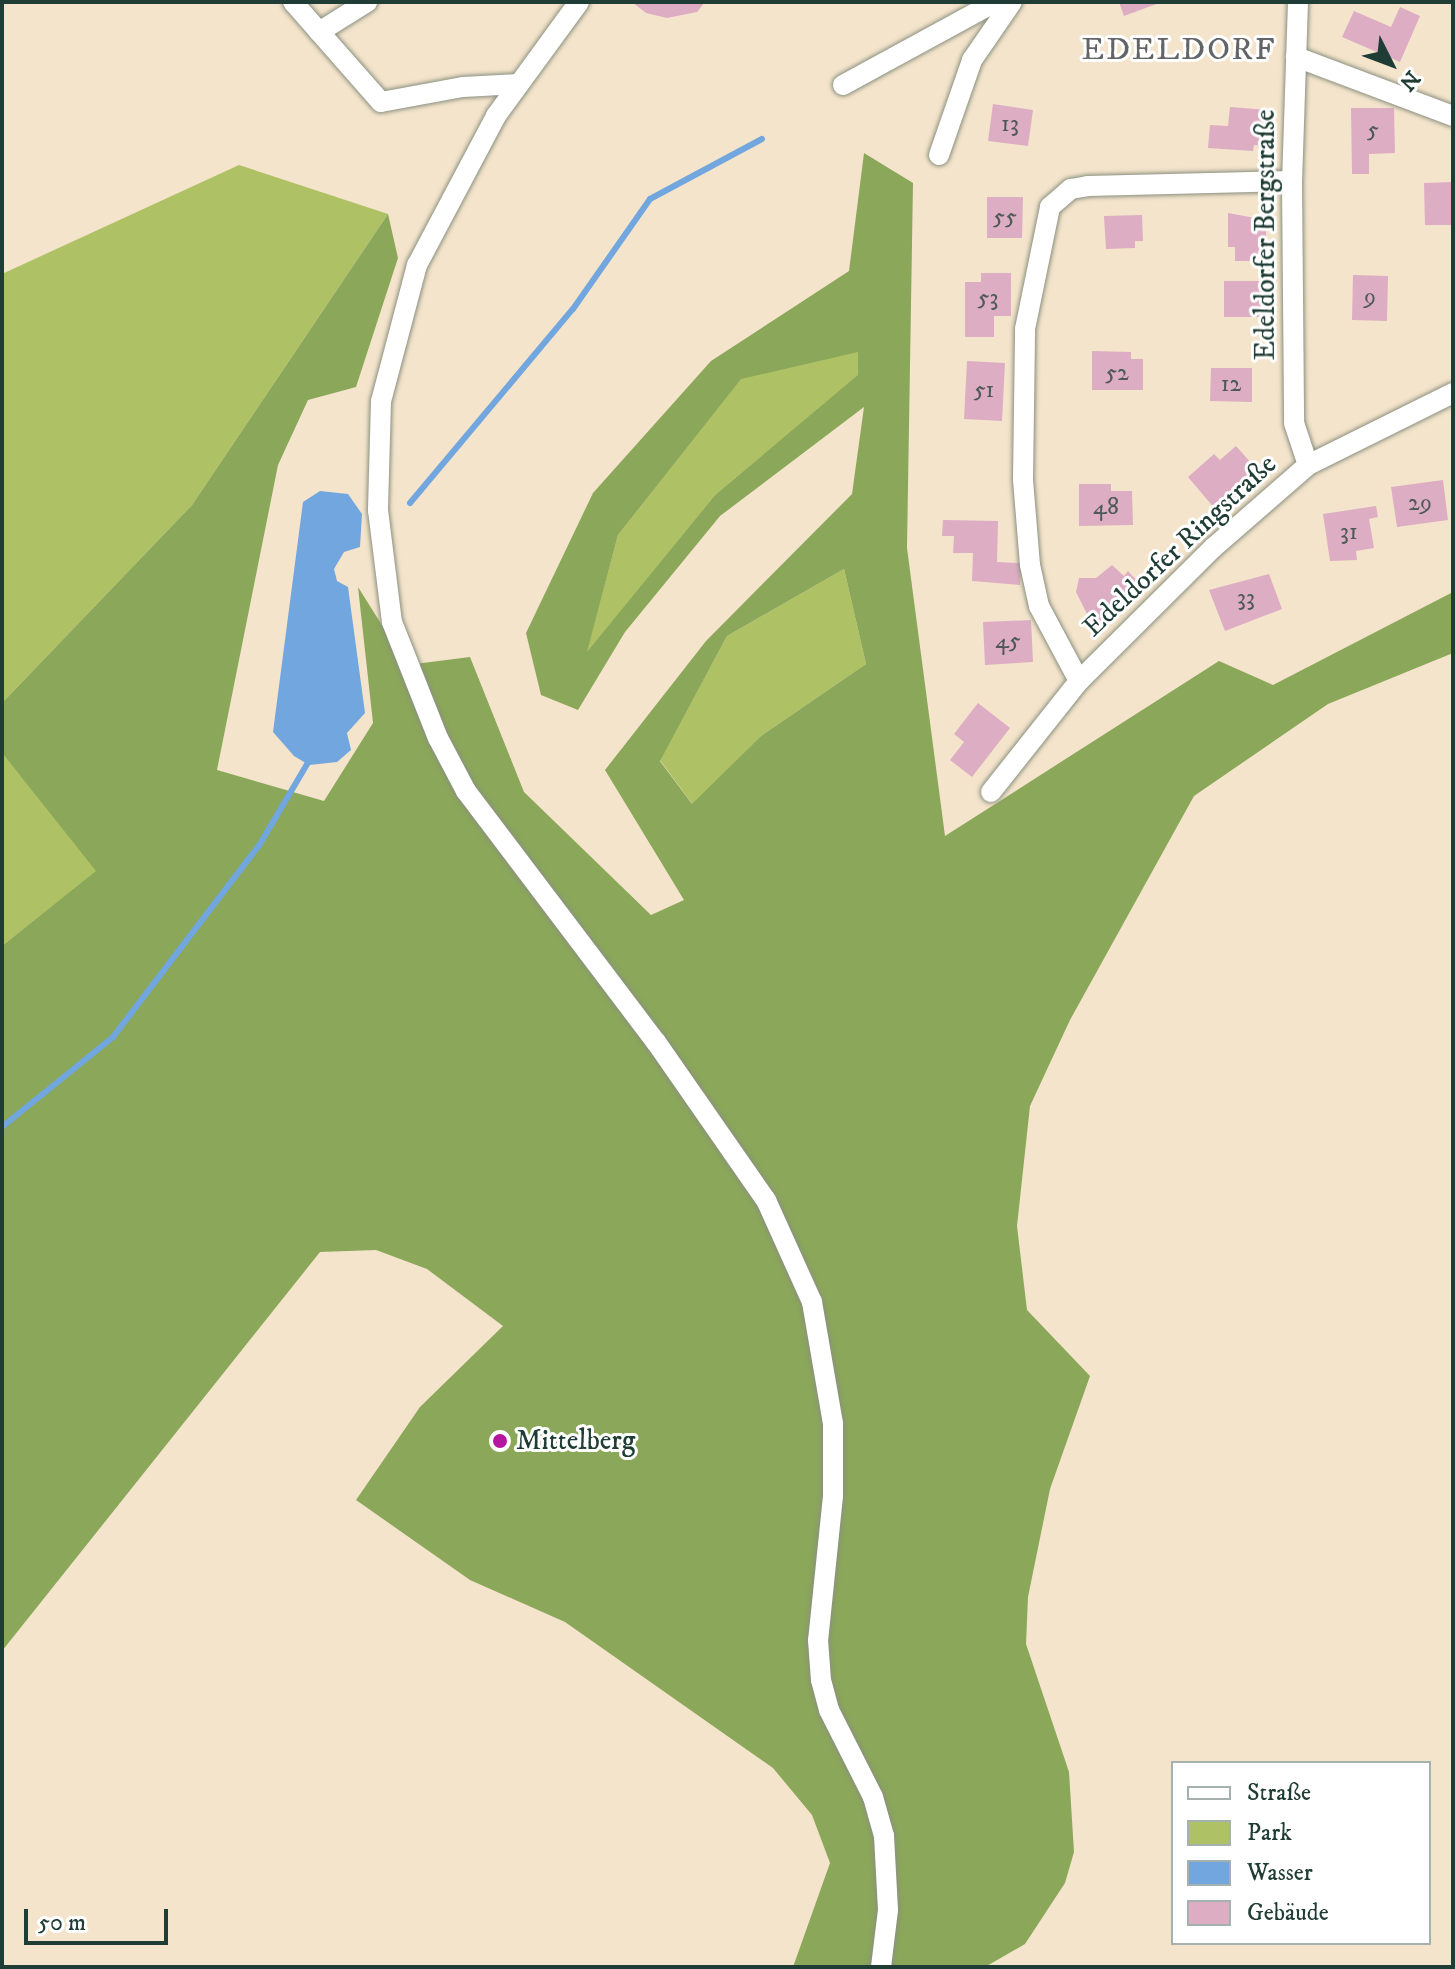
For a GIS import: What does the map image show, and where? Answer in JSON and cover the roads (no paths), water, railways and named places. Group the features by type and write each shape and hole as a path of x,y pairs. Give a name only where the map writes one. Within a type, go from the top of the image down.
{"street":[{"path":"293,2 381,102 463,87 519,84"},
{"path":"319,32 367,2"},
{"path":"579,2 519,84 444,206 417,265 381,401 378,510 392,622 438,738 466,791 656,1042 766,1200 812,1302 833,1423 833,1496 818,1640 821,1680 829,1710 873,1797 884,1836 889,1897 881,1967"},
{"path":"843,85 995,2"},
{"path":"939,155 972,60 1012,2"},
{"name":"Edeldorfer Bergstraße","path":"1298,2 1292,181 1294,423 1308,465"},
{"path":"1296,57 1453,116"},
{"name":"Edeldorfer Ringstraße","path":"1079,681 1039,606 1030,565 1023,479 1025,329 1050,207 1071,189 1088,186 1292,181"},
{"name":"Edeldorfer Ringstraße","path":"991,792 1079,681 1213,548 1308,465 1453,393"}],"water":[{"path":"320,491 348,494 362,514 360,547 344,552 334,569 337,581 348,587 365,713 347,733 351,750 337,762 309,765 294,756 273,732 303,502"}],"waterway":[{"path":"410,503 573,309 650,199 762,139"},
{"path":"2,1127 113,1037 260,844 310,759"}],"place":[{"name":"Mittelberg","path":"500,1441"}],"district":[{"name":"EDELDORF","path":"1179,50"}]}
